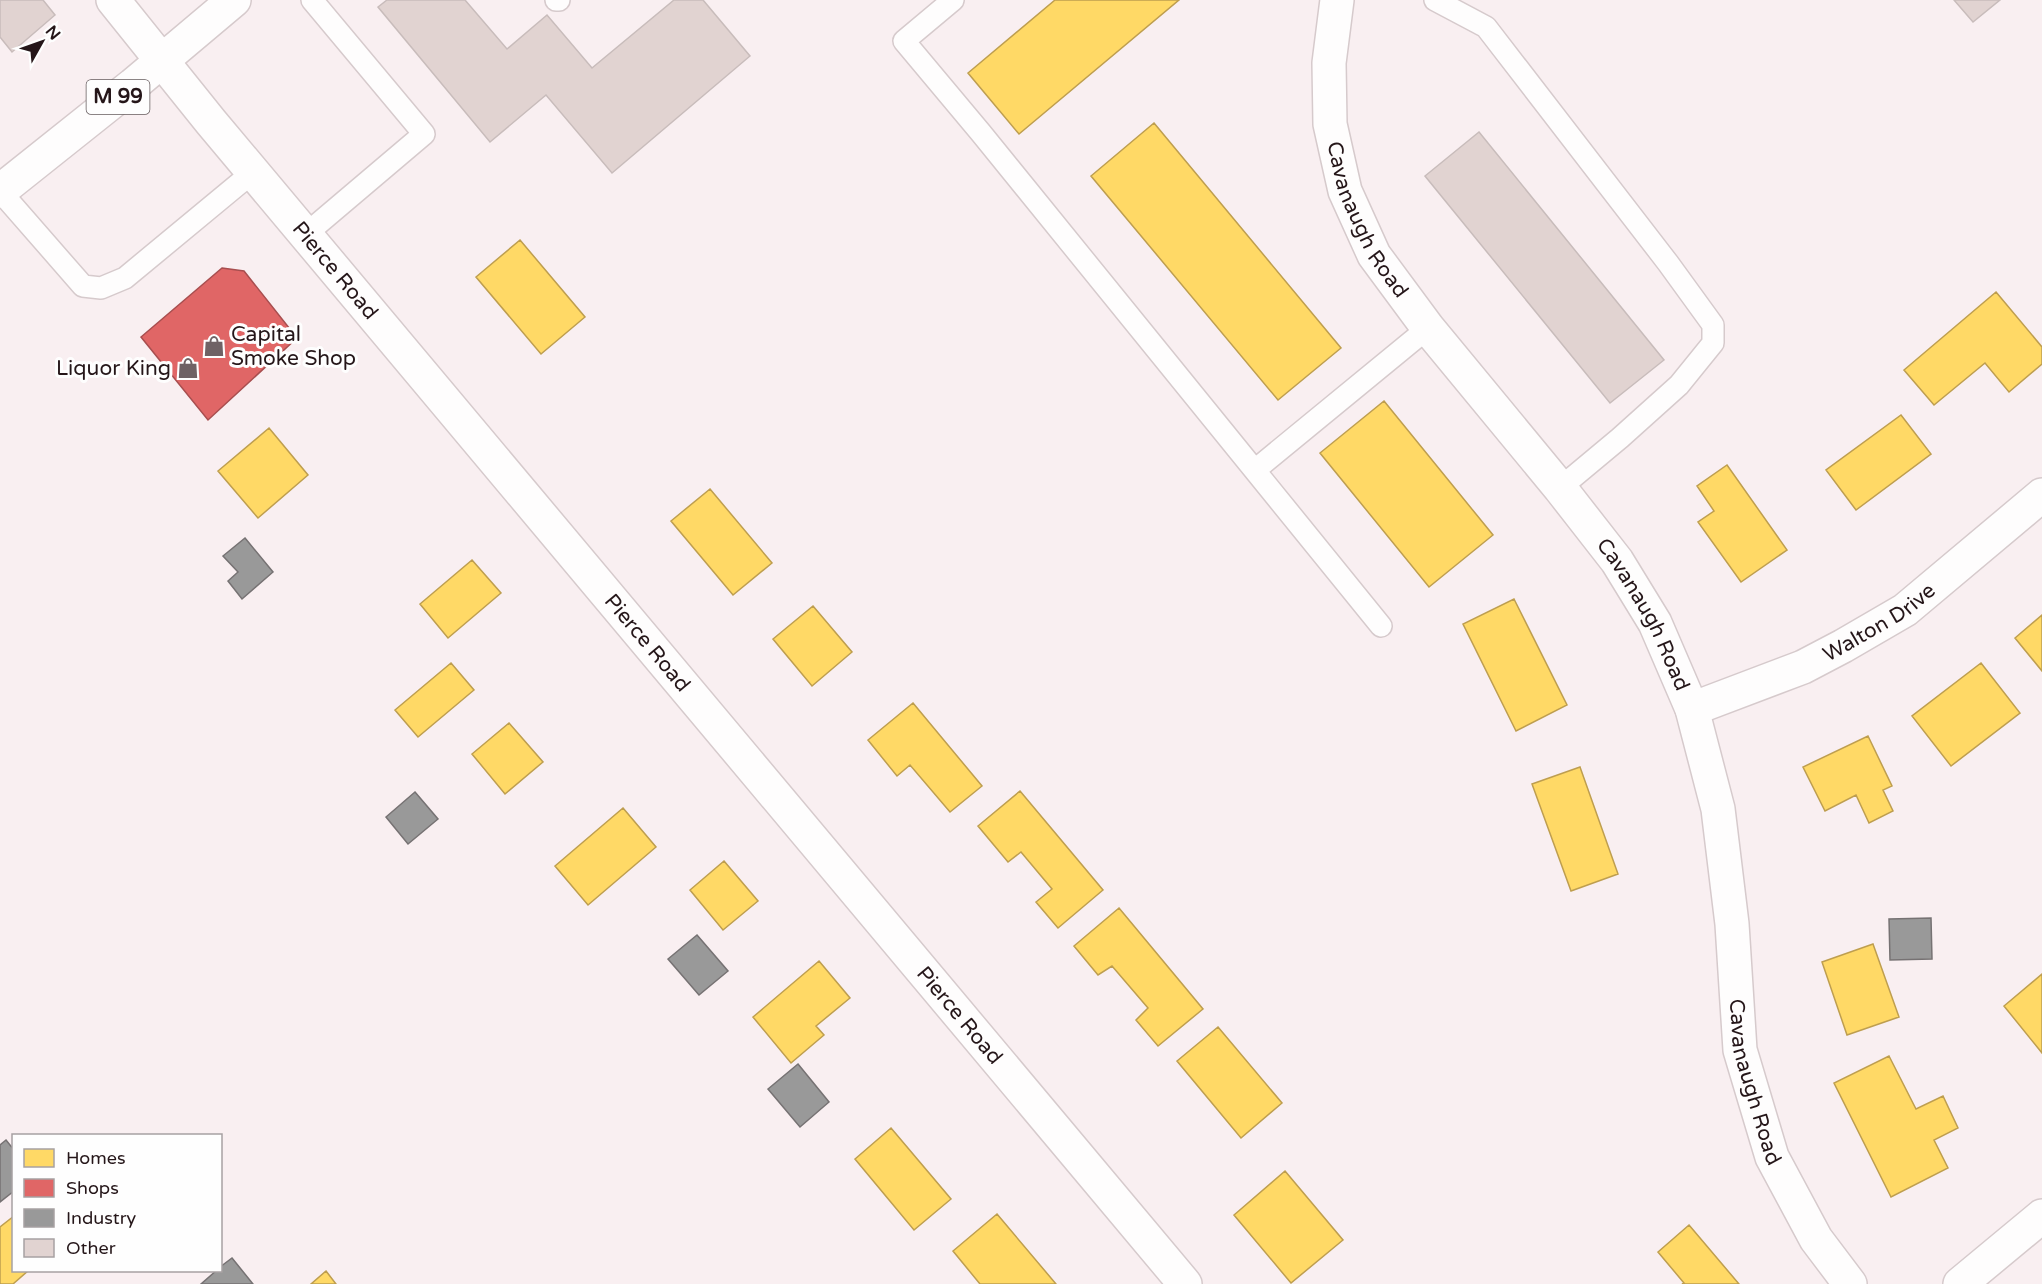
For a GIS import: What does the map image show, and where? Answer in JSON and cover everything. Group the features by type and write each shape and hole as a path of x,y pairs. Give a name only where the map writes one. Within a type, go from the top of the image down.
{"street":[{"name":"Pierce Road","path":"113,0 253,172 1185,1284"},
{"name":"M 99","path":"0,191 234,0"},
{"name":"Cavanaugh Road","path":"1337,0 1329,63 1330,124 1345,191 1374,255 1428,328 1617,561 1654,623 1692,709 1718,809 1732,924 1740,1050 1772,1157 1816,1239 1850,1284"},
{"name":"Walton Drive","path":"1692,709 1803,667 1905,610 2042,495"},
{"path":"1960,1284 2042,1216"}],"lane":[{"path":"306,234 424,134 312,0"},
{"path":"953,0 904,41 1381,626"},
{"path":"1435,0 1486,27 1713,325 1713,343 1679,385 1560,488"},
{"path":"0,191 83,286 101,288 125,278 253,172"},
{"path":"1255,470 1428,328"}],"building: Homes":[{"path":"1055,0 1179,0 1019,134 968,73"},
{"path":"1154,123 1341,348 1278,400 1091,176"},
{"path":"520,240 585,317 541,354 476,277"},
{"path":"1996,292 2042,347 2042,364 2009,392 1985,363 1934,405 1904,370"},
{"path":"1384,401 1493,535 1429,587 1320,453"},
{"path":"1901,415 1931,454 1856,510 1826,470"},
{"path":"269,428 308,475 258,518 218,471"},
{"path":"1727,465 1787,550 1741,582 1698,522 1714,511 1697,486"},
{"path":"710,489 772,563 733,595 671,521"},
{"path":"472,560 501,593 448,638 420,604"},
{"path":"1514,599 1567,705 1516,731 1463,624"},
{"path":"813,606 852,652 812,686 773,639"},
{"path":"2042,615 2042,671 2015,638"},
{"path":"451,663 474,690 418,737 395,710"},
{"path":"1981,663 2020,713 1951,766 1912,716"},
{"path":"913,703 982,786 950,812 910,765 897,776 868,740"},
{"path":"509,723 543,762 505,794 472,754"},
{"path":"1868,736 1892,786 1883,790 1893,811 1869,823 1856,795 1825,811 1803,767"},
{"path":"1580,767 1618,874 1571,891 1532,784"},
{"path":"1020,791 1103,890 1058,928 1036,902 1052,889 1021,852 1008,862 978,826"},
{"path":"623,808 656,847 588,905 555,866"},
{"path":"724,861 758,901 723,930 690,890"},
{"path":"1119,908 1203,1009 1158,1046 1136,1020 1148,1008 1112,966 1098,975 1074,946"},
{"path":"1873,944 1899,1017 1847,1035 1822,962"},
{"path":"819,961 850,998 816,1026 824,1035 791,1063 753,1017"},
{"path":"2042,974 2042,1053 2004,1006"},
{"path":"1218,1027 1282,1103 1241,1138 1177,1061"},
{"path":"1889,1056 1916,1109 1943,1096 1958,1128 1934,1140 1948,1168 1891,1197 1834,1083"},
{"path":"891,1128 951,1199 914,1230 855,1159"},
{"path":"1285,1171 1343,1240 1291,1283 1234,1215"},
{"path":"997,1214 1056,1284 980,1284 953,1251"},
{"path":"12,1218 12,1272 27,1272 13,1284 0,1284 0,1227"},
{"path":"1689,1225 1739,1284 1682,1284 1684,1283 1658,1252"},
{"path":"326,1271 336,1284 311,1284"}],"building: Shops":[{"path":"222,268 244,271 297,338 208,420 141,337"}],"building: Industry":[{"path":"245,538 273,572 242,599 228,581 238,572 223,556"},
{"path":"415,792 438,819 408,844 386,817"},
{"path":"1931,918 1932,959 1890,960 1889,919"},
{"path":"697,935 728,971 699,995 668,959"},
{"path":"798,1064 829,1102 800,1127 768,1089"},
{"path":"6,1140 12,1148 12,1193 0,1202 0,1145"},
{"path":"232,1258 253,1284 201,1284 215,1272 222,1272 222,1266"}],"building: Other":[{"path":"0,0 43,0 55,15 12,52 0,37"},
{"path":"387,0 465,0 507,49 547,15 592,68 674,0 703,0 750,56 612,173 546,95 490,142 378,7"},
{"path":"1954,0 2000,0 1973,22"},
{"path":"1479,132 1664,360 1610,403 1425,176"}],"place":[{"name":"Capital Smoke Shop","path":"214,346"},
{"name":"Liquor King","path":"188,368"}]}
